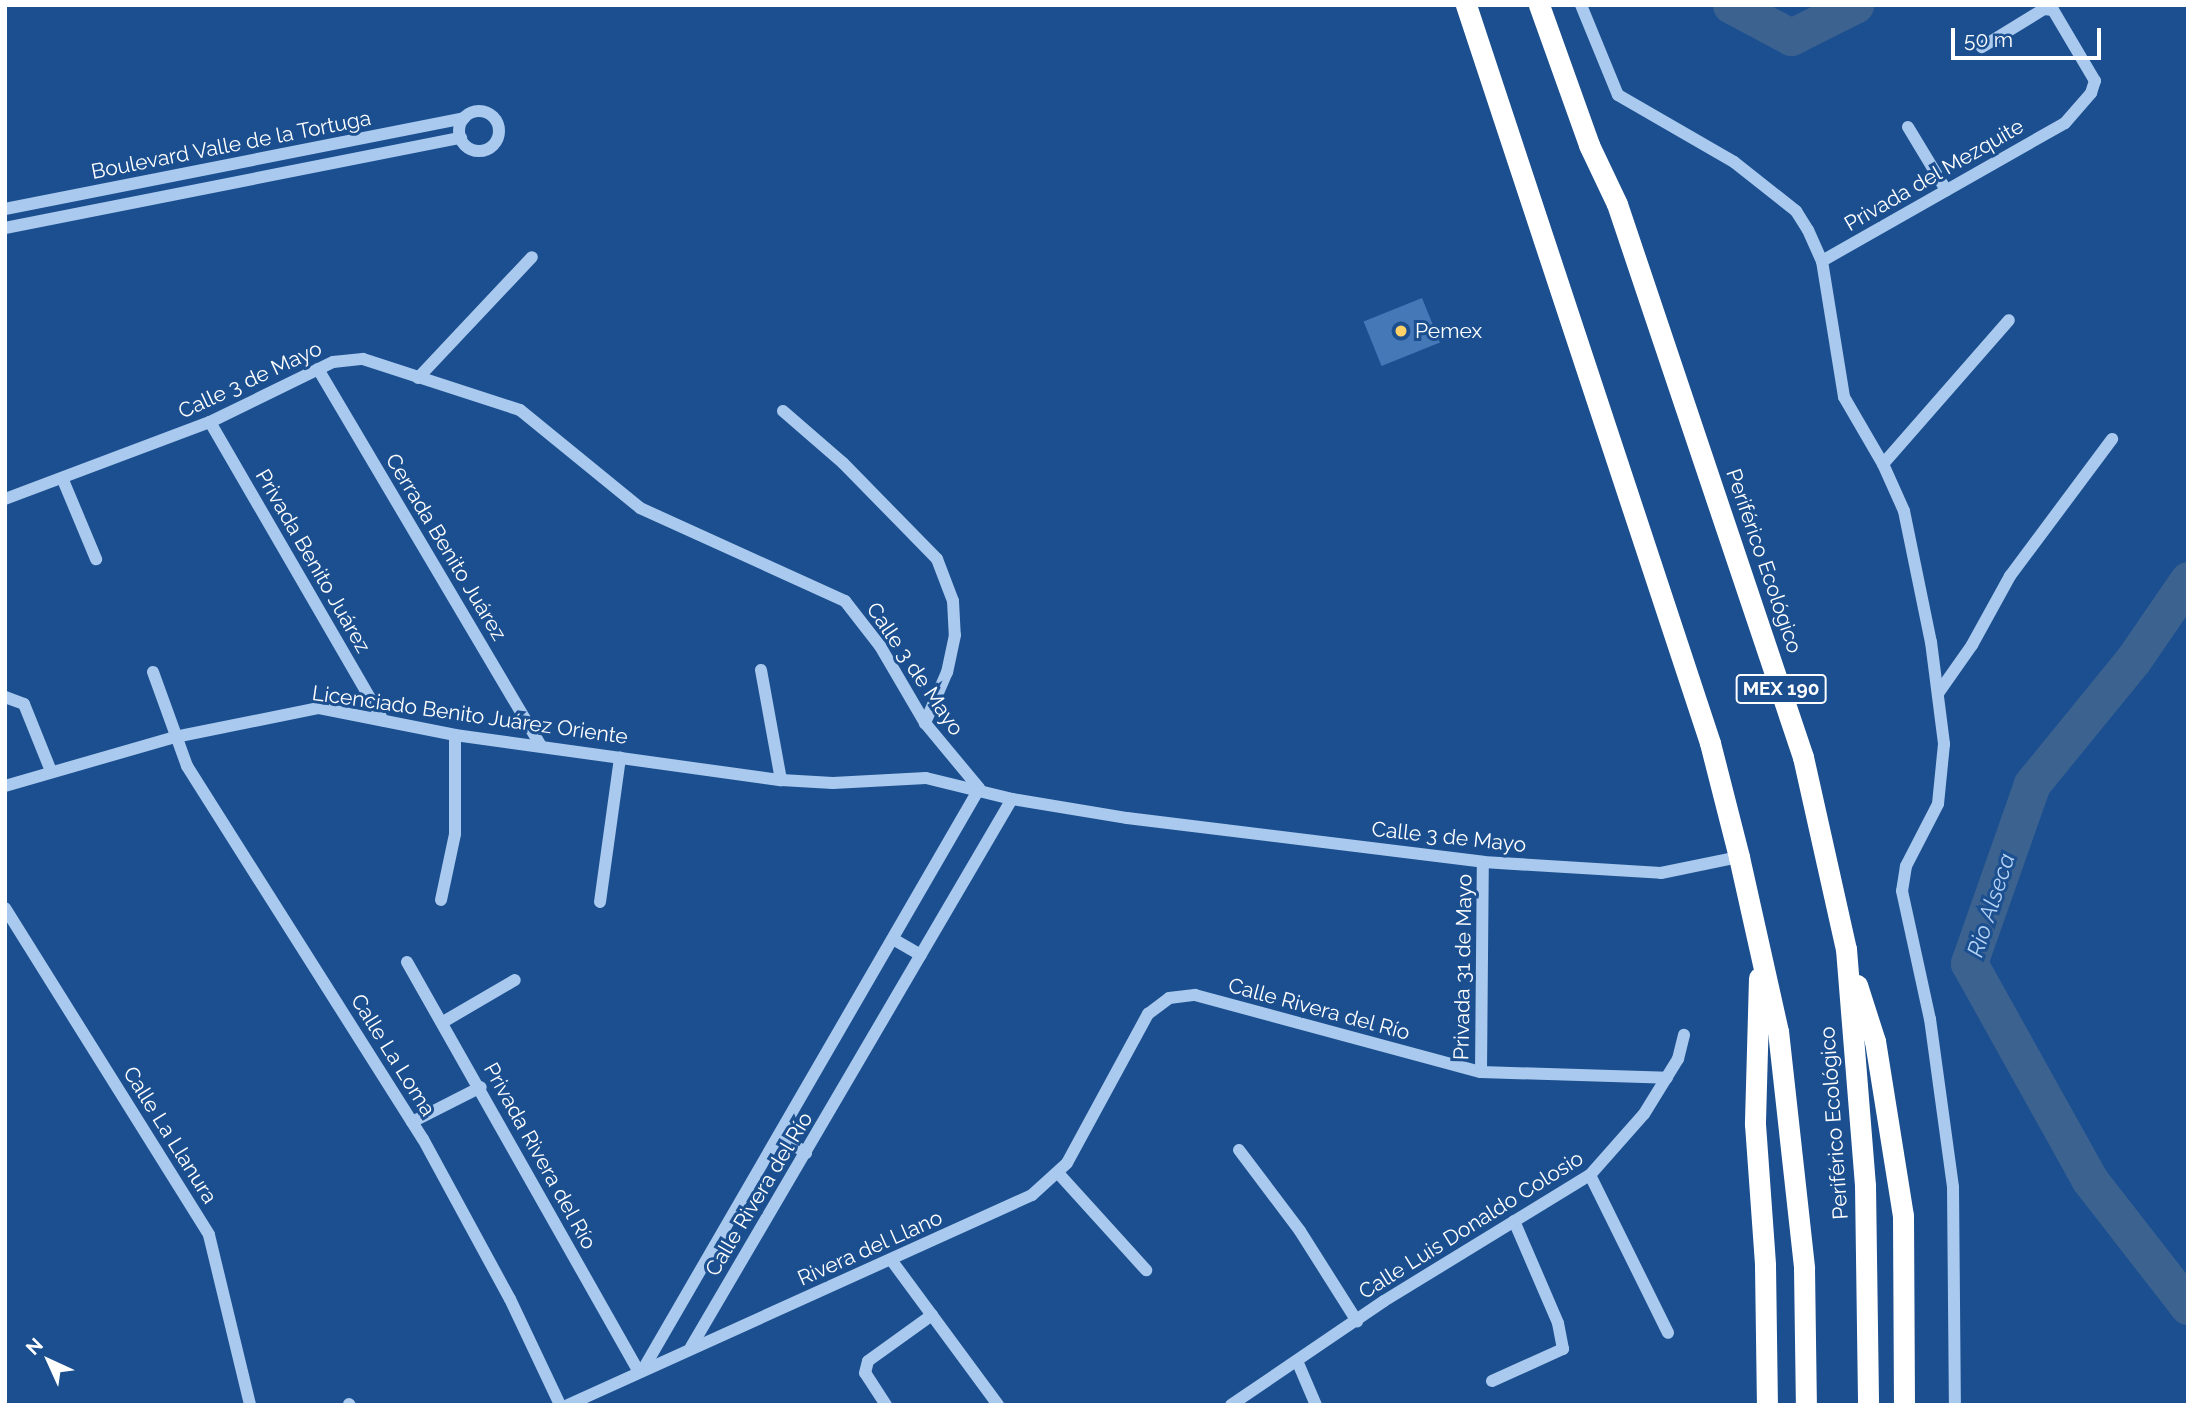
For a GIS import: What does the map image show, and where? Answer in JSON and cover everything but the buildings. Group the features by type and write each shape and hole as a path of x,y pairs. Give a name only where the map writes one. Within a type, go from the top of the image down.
{"highway":[{"name":"Periférico Ecológico","path":"1466,5 1710,743 1761,948 1778,1031 1804,1268 1806,1405"},
{"name":"Periférico Ecológico","path":"1539,5 1589,145 1617,204 1763,632 1802,757 1846,949 1865,1185 1868,1405"},
{"path":"1761,948 1755,1112 1765,1265 1767,1405"},
{"path":"1846,949 1875,1041 1894,1142 1906,1293 1904,1405"}],"street":[{"path":"1581,5 1618,95 1734,162 1796,211 1822,261 1844,397 1883,464 1910,537 1939,692 1944,744 1941,786 1932,819 1906,866 1902,891 1930,1019 1954,1187 1955,1405"},
{"name":"Privada del Mezquite","path":"1822,261 2066,123 2095,81 2053,10 2044,9 1982,47"},
{"path":"471,113 488,113 495,118 499,134 492,147 477,151 461,138 464,118 471,113"},
{"name":"Boulevard Valle de la Tortuga","path":"5,209 464,118"},
{"path":"1908,127 1946,190"},
{"name":"Boulevard Valle de la Tortuga","path":"5,228 461,138"},
{"path":"418,378 531,257"},
{"path":"1883,464 2009,320"},
{"name":"Calle 3 de Mayo","path":"5,499 63,480 210,422 318,369 355,358 520,410 640,508 837,596 880,646 925,723 979,789 1012,799 1127,818 1483,862 1661,873 1739,858"},
{"name":"Cerrada Benito Juárez","path":"318,369 541,745"},
{"path":"783,411 844,463 937,559 953,601 955,635 947,671 925,723"},
{"name":"Privada Benito Juárez","path":"210,422 383,720"},
{"path":"1939,692 1972,645 2010,576 2112,439"},
{"path":"63,480 96,559"},
{"path":"761,670 781,780"},
{"name":"Calle La Loma","path":"153,672 187,766 412,1122 510,1299 560,1405"},
{"path":"5,697 24,704 51,771"},
{"name":"Licenciado Benito Juárez Oriente","path":"5,786 175,737 304,709 383,720 455,735 781,780 833,783 926,778 979,789"},
{"path":"441,900 454,834 455,735"},
{"path":"600,902 620,757"},
{"name":"Calle Rivera del Río","path":"641,1368 779,1136 979,789"},
{"name":"Calle Rivera del Río","path":"690,1348 1012,799"},
{"name":"Privada 31 de Mayo","path":"1481,1072 1483,862"},
{"name":"Calle La Llanura","path":"5,908 209,1235 235,1356 250,1405"},
{"path":"893,939 921,955"},
{"name":"Privada Rivera del Río","path":"407,962 641,1368"},
{"path":"443,1022 515,979"},
{"name":"Calle Rivera del Río","path":"1059,1174 1148,1014 1181,994 1481,1072 1667,1079"},
{"name":"Calle Luis Donaldo Colosio","path":"1231,1405 1298,1363 1357,1321 1590,1175 1619,1147 1667,1079 1684,1035"},
{"path":"412,1122 481,1087"},
{"path":"779,1136 806,1153"},
{"path":"1239,1150 1300,1231 1357,1321"},
{"path":"1059,1174 1146,1270"},
{"name":"Rivera del Llano","path":"690,1348 892,1261 1032,1195 1059,1174"},
{"path":"1590,1175 1668,1333"},
{"path":"1492,1381 1563,1349 1558,1323 1514,1221"},
{"path":"892,1261 998,1405"},
{"path":"886,1405 865,1373 868,1360 932,1315"},
{"path":"568,1405 641,1368 690,1348"},
{"path":"1298,1363 1316,1405"}],"waterway":[{"name":"Rio Alseca","path":"1731,5 1791,37 1855,5"},
{"name":"Rio Alseca","path":"2188,580 2133,660 2032,784 1969,963 2089,1179 2188,1306"}],"place":[{"name":"Pemex","path":"1401,331"}]}
